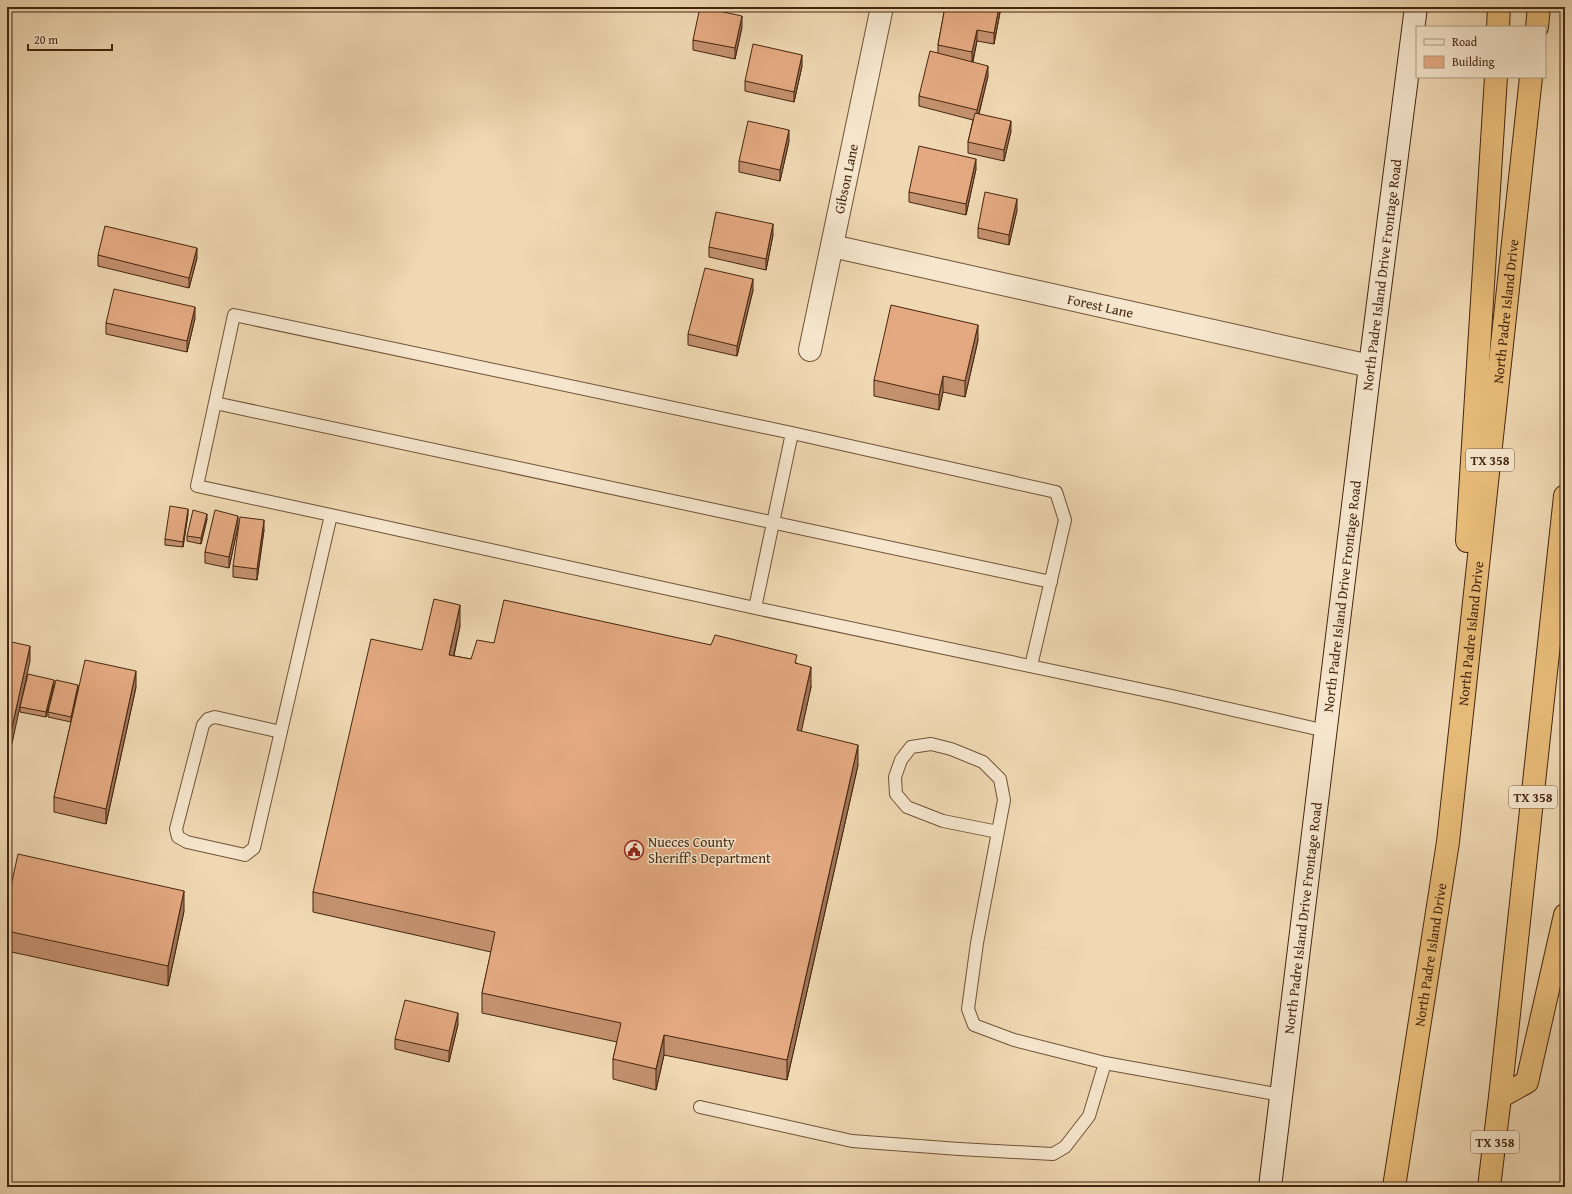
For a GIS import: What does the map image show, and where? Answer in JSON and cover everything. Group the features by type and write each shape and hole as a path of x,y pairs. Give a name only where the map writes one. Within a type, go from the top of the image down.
{"highway":[{"path":"1498,26 1499,7"},
{"path":"1537,26 1539,7"},
{"path":"1448,842 1496,78"},
{"name":"North Padre Island Drive","path":"1394,1187 1448,842 1531,78"},
{"name":"TX 358","path":"1489,1187 1565,496"},
{"path":"1500,1097 1527,1082 1565,915"}],"main road":[{"name":"Gibson Lane","path":"810,350 882,7"},
{"name":"North Padre Island Drive Frontage Road","path":"1270,1187 1370,366 1416,7"},
{"name":"Forest Lane","path":"832,246 1370,366"}],"lane":[{"path":"1031,666 1065,520 1056,492 792,433 234,315 197,486 1326,731"},
{"path":"215,402 1051,582"},
{"path":"755,608 792,433"},
{"path":"281,732 215,717 208,719 203,724 176,829 178,836 187,842 238,854 245,855 254,848 332,515"},
{"path":"998,832 943,822 907,807 896,794 895,777 901,760 911,747 931,744 951,749 983,762 1000,779 1004,800 998,832 977,943 968,1009 974,1025 1014,1040 1105,1063 1281,1095"},
{"path":"700,1107 852,1141 1053,1154 1065,1147 1089,1116 1105,1063"}],"building":[{"path":"700,7 742,16 735,48 693,40"},
{"path":"945,7 999,7 994,33 977,30 972,52 938,45"},
{"path":"753,44 802,55 794,92 745,81"},
{"path":"930,51 988,66 977,110 919,96"},
{"path":"975,113 1011,121 1004,150 968,142"},
{"path":"748,121 789,130 780,170 739,161"},
{"path":"919,146 976,159 966,204 909,192"},
{"path":"985,192 1017,199 1009,235 978,228"},
{"path":"716,212 773,224 766,259 709,247"},
{"path":"105,226 197,248 189,278 98,255"},
{"path":"705,268 753,279 737,346 688,334"},
{"path":"114,289 195,307 187,341 106,323"},
{"path":"891,305 978,325 965,381 943,376 939,395 874,380"},
{"path":"170,506 188,509 183,542 165,539"},
{"path":"193,510 207,514 201,538 187,536"},
{"path":"215,510 238,516 229,557 205,552"},
{"path":"240,517 264,520 257,569 233,566"},
{"path":"434,599 460,605 449,655 471,659 477,640 494,643 504,600 711,645 715,635 797,655 795,663 811,667 797,730 858,745 787,1060 664,1035 656,1069 613,1059 621,1023 482,993 495,932 313,892 371,639 422,650"},
{"path":"7,641 30,646 7,750"},
{"path":"85,660 136,671 106,809 54,797"},
{"path":"28,674 54,680 46,712 20,707"},
{"path":"56,680 78,685 71,717 48,712"},
{"path":"18,854 184,891 168,966 7,931 7,904"},
{"path":"405,1000 458,1013 449,1051 395,1039"}],"place":[{"name":"Nueces County Sheriff's Department","path":"634,850"}]}
